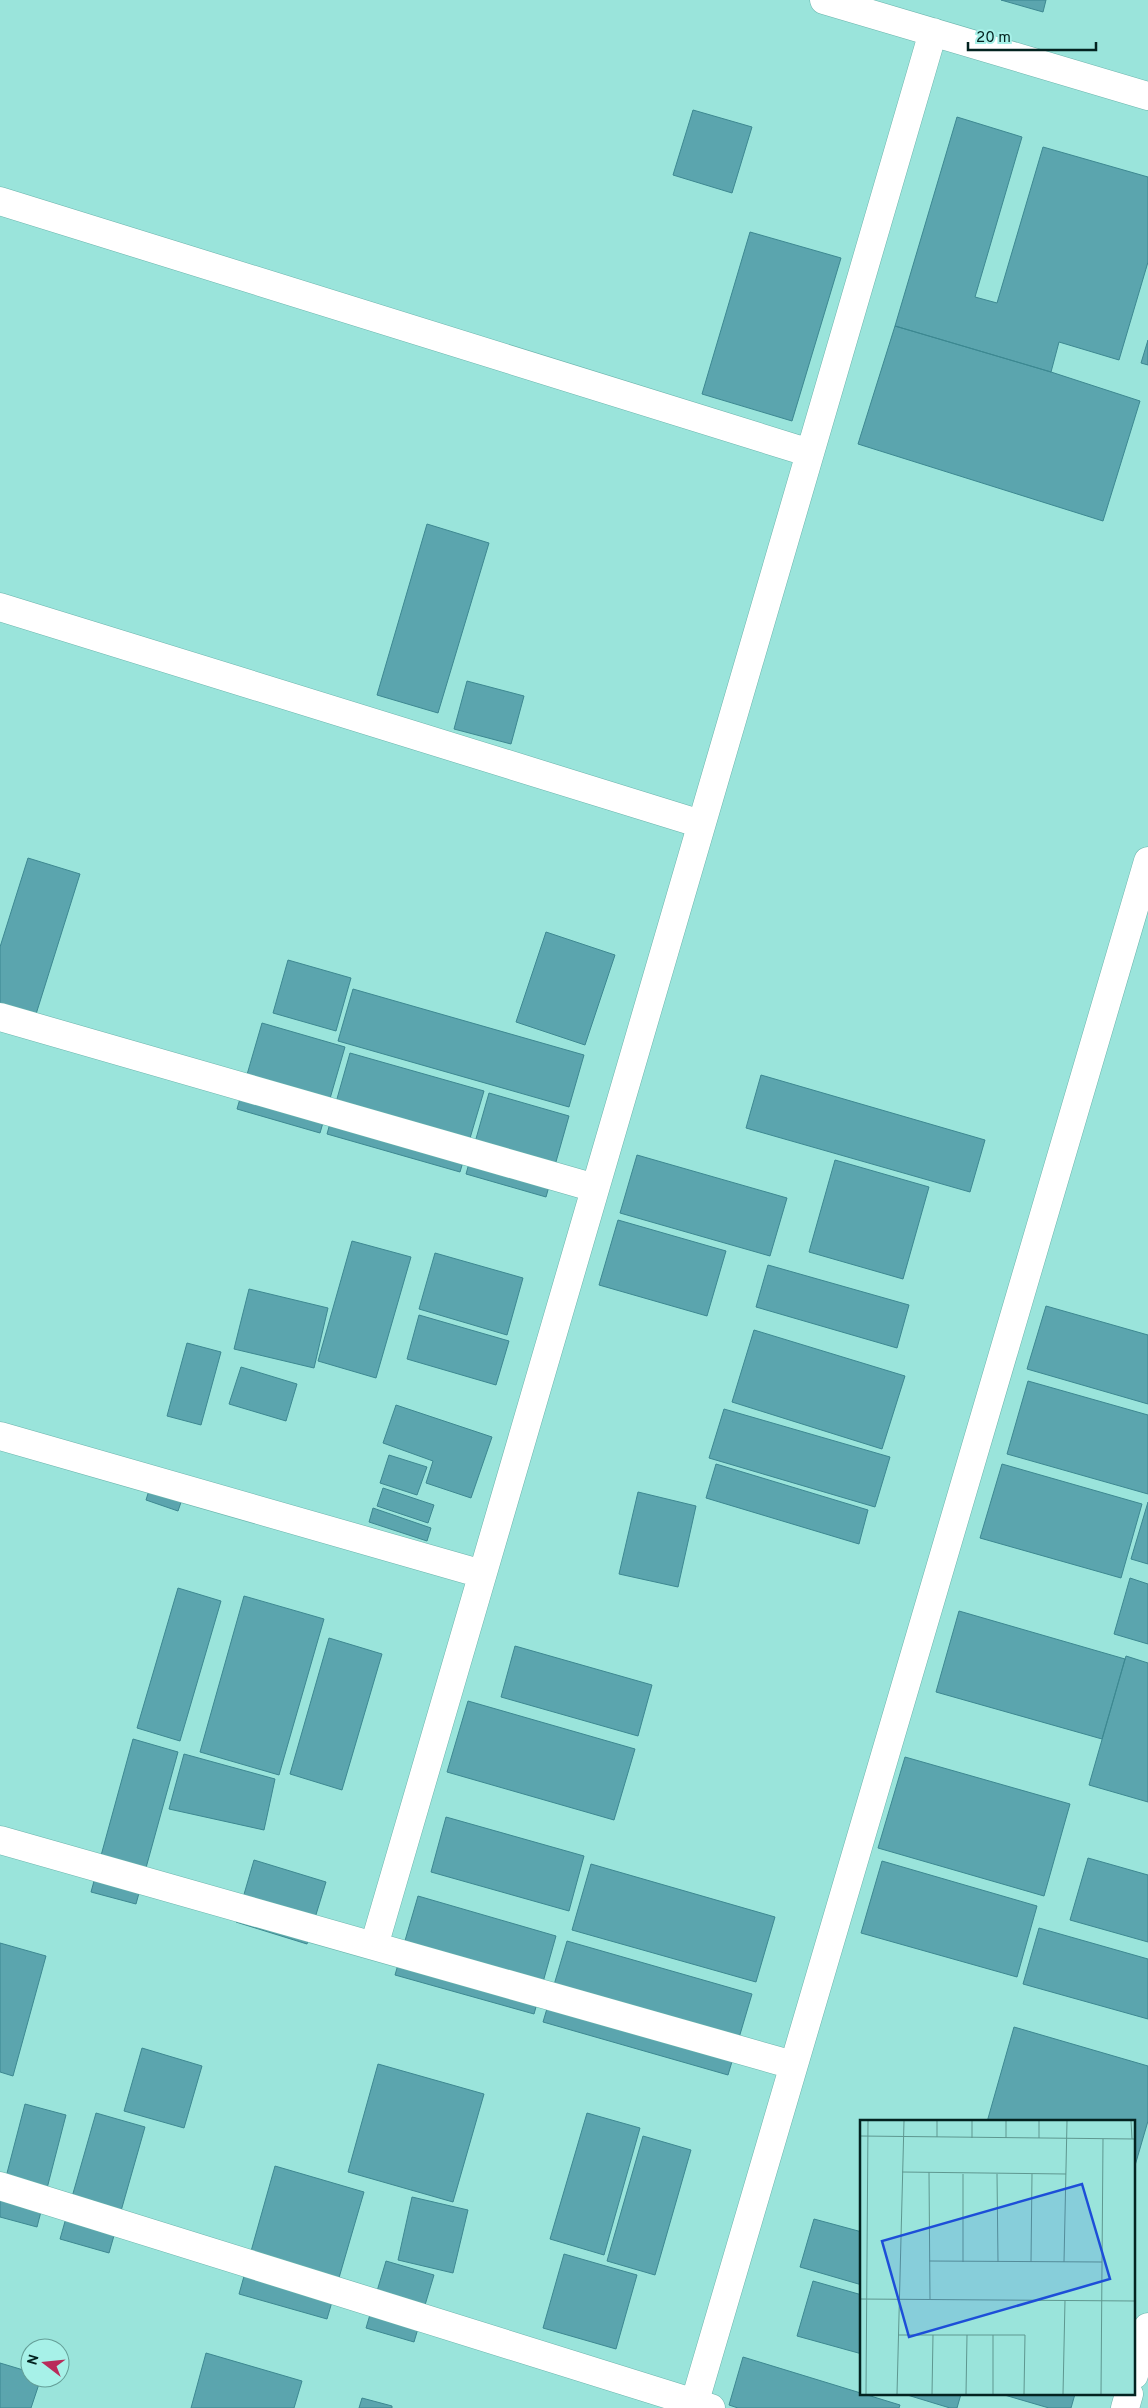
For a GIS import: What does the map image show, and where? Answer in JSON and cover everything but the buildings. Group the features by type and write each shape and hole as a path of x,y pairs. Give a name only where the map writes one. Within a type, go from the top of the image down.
{"street":[{"path":"824,0 1148,96"},
{"path":"374,1946 933,32"},
{"path":"0,201 810,453"},
{"path":"0,608 701,824"},
{"path":"0,2186 700,2406 793,2065 1148,860"},
{"path":"0,1018 595,1188"},
{"path":"0,1436 482,1574"},
{"path":"0,1840 793,2065"},
{"path":"1136,2368 1148,2327"}]}
